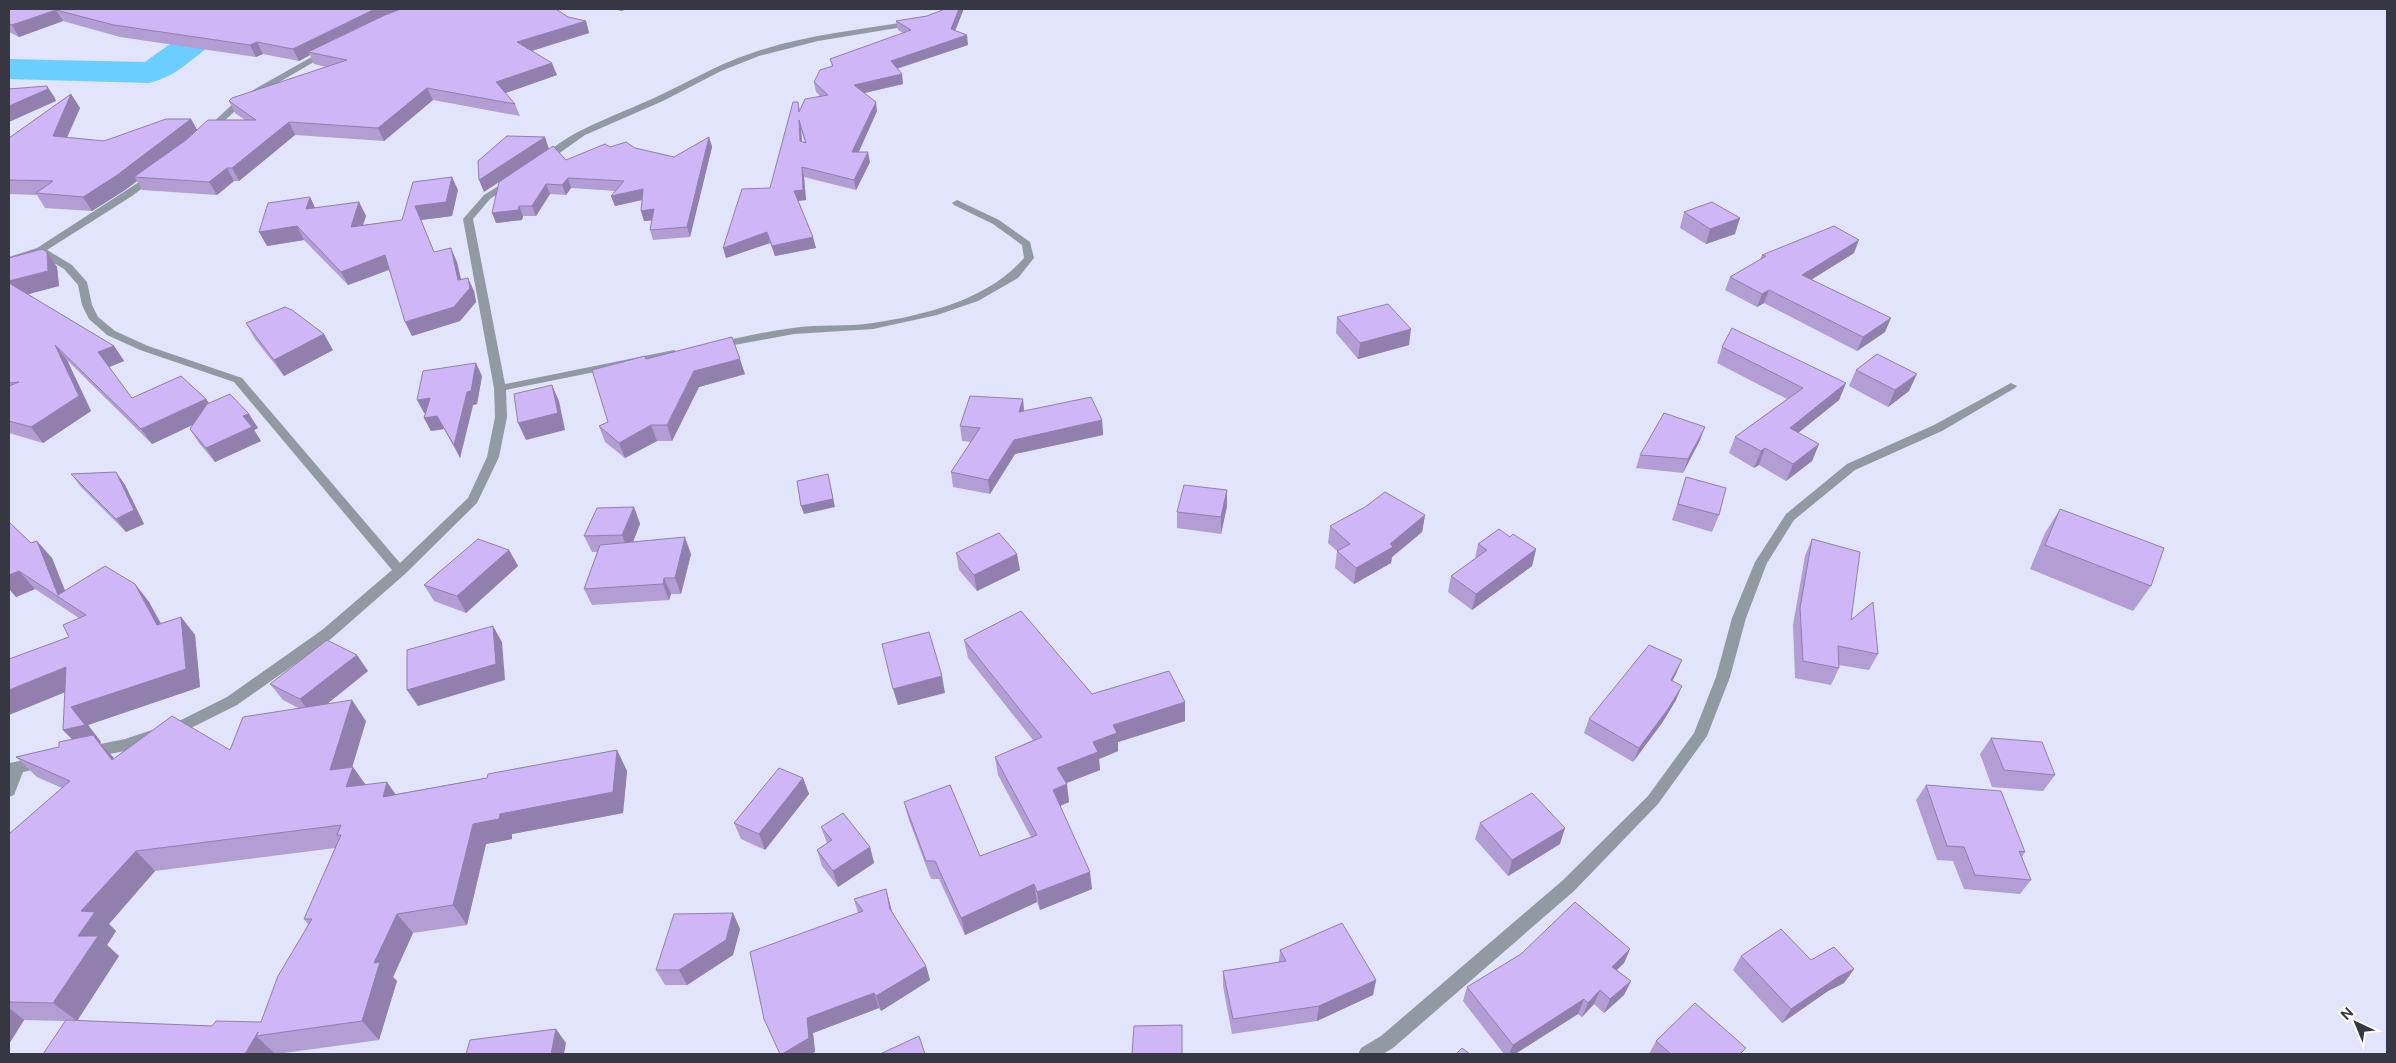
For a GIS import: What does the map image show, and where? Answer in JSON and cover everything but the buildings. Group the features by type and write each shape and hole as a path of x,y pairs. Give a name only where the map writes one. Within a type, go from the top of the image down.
{"street":[{"path":"538,164 582,133 756,54 818,39 928,21"},
{"path":"202,137 242,100 334,48"},
{"path":"9,260 40,250 129,194 159,172"},
{"path":"80,754 125,745 186,724 232,701 327,634 400,571 473,500 493,457 500,417 500,388 468,219 486,197 523,174"},
{"path":"710,346 794,331 873,326 933,313 974,299 1014,276 1029,258 1027,244 996,222 957,203"},
{"path":"40,250 68,267 84,284 87,305 94,319 111,333 144,348 238,380 400,571"},
{"path":"500,388 682,352"},
{"path":"1367,1054 1387,1042 1568,886 1653,800 1700,736 1723,677 1739,618 1761,562 1790,517 1851,467 1938,428 2011,386"},
{"path":"9,791 13,768 53,760"}],"waterway":[{"path":"9,69 149,73 159,69 210,30 238,17 271,9"}]}
